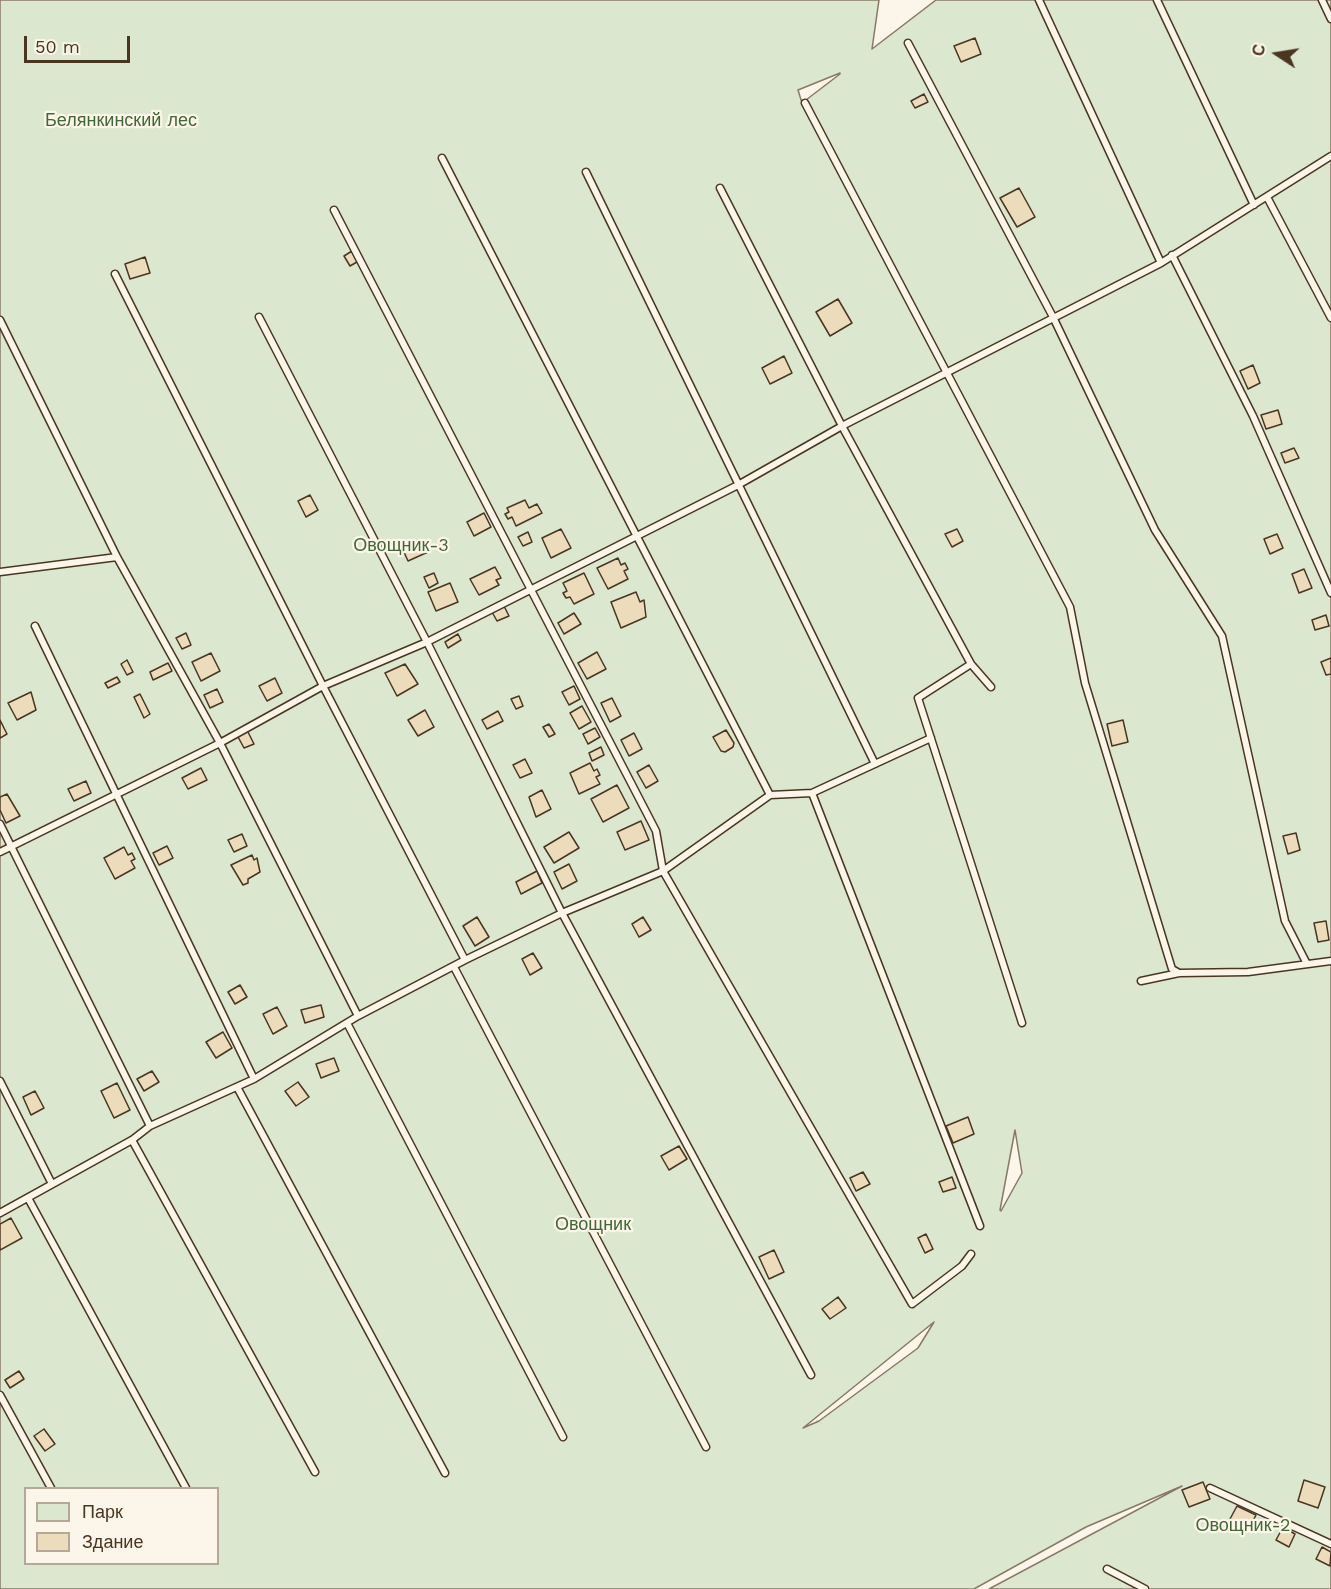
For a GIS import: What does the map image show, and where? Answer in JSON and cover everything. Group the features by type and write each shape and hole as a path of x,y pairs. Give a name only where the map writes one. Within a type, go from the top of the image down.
{"lane":[{"path":"1039,0 1161,263"},
{"path":"1157,0 1254,205"},
{"path":"1322,0 1331,19"},
{"path":"908,43 1053,317 1155,530 1222,636 1285,921 1307,964"},
{"path":"805,103 1070,607 1085,683 1172,969 1179,973"},
{"path":"0,852 114,793 220,743 322,686 427,642 738,485 842,426 1161,263 1331,156"},
{"path":"442,158 770,795"},
{"path":"586,172 875,764"},
{"path":"720,188 842,426 971,664 991,687"},
{"path":"1267,198 1331,318"},
{"path":"334,210 656,831 663,871 912,1304 962,1266 971,1254"},
{"path":"1172,255 1253,416 1331,593"},
{"path":"115,274 322,686 465,960"},
{"path":"259,317 427,642 562,913 811,1375"},
{"path":"0,320 117,557 220,743 358,1016"},
{"path":"0,572 117,557"},
{"path":"35,626 254,1079"},
{"path":"971,664 918,698 1022,1023"},
{"path":"0,1213 132,1140 150,1126 254,1079 358,1016 465,960 562,913 663,871 770,795 812,793 931,738"},
{"path":"812,793 980,1226"},
{"path":"0,824 150,1126"},
{"path":"1142,981 1179,973 1248,972 1331,961"},
{"path":"454,967 706,1447"},
{"path":"346,1023 563,1437"},
{"path":"0,1081 52,1184"},
{"path":"237,1087 445,1473"},
{"path":"132,1140 315,1472"},
{"path":"28,1198 185,1487"},
{"path":"0,1395 50,1487"},
{"path":"1210,1488 1331,1544"},
{"path":"1107,1569 1145,1589"}],"green space":[{"path":"0,0 879,0 872,49 936,0 1331,0 1331,1589 989,1589 1182,1486 1086,1527 974,1589 0,1589","holes":["840,74 802,103 798,90","1015,1130 1022,1173 1001,1211 1000,1210","934,1322 918,1348 819,1421 803,1428"]}],"building":[{"path":"975,38 981,54 961,62 954,46"},
{"path":"924,94 928,102 915,108 911,101"},
{"path":"1019,188 1035,217 1017,227 1000,198"},
{"path":"352,251 357,262 350,266 344,256"},
{"path":"145,257 150,273 130,279 125,264"},
{"path":"838,299 852,323 830,336 816,312"},
{"path":"784,356 792,373 770,384 762,368"},
{"path":"1253,365 1260,383 1248,389 1240,371"},
{"path":"1278,410 1282,424 1266,429 1261,415"},
{"path":"1294,448 1299,458 1285,463 1281,453"},
{"path":"310,495 318,510 306,517 298,501"},
{"path":"525,500 529,508 537,504 542,513 516,526 512,517 508,519 505,514 509,512 507,508"},
{"path":"484,513 491,527 474,536 467,522"},
{"path":"561,529 571,548 551,558 542,538"},
{"path":"957,529 963,541 952,547 945,534"},
{"path":"528,532 532,542 523,546 518,537"},
{"path":"1277,534 1283,548 1270,554 1264,539"},
{"path":"422,540 428,552 408,561 403,550"},
{"path":"618,558 621,565 625,563 628,569 624,571 628,579 608,589 597,568"},
{"path":"495,567 501,578 496,580 499,585 479,595 470,579"},
{"path":"1304,569 1312,588 1299,593 1292,574"},
{"path":"434,573 438,583 429,588 424,577"},
{"path":"584,573 594,594 574,604 570,597 566,598 563,593 567,591 563,583"},
{"path":"450,583 458,602 436,611 428,592"},
{"path":"636,592 640,602 644,600 646,617 621,628 611,602"},
{"path":"504,606 509,616 497,621 492,612"},
{"path":"574,613 581,624 564,634 558,623"},
{"path":"1326,615 1329,626 1315,630 1312,620"},
{"path":"186,633 191,645 182,649 176,638"},
{"path":"458,634 461,640 448,648 445,642"},
{"path":"597,652 606,669 587,679 578,663"},
{"path":"211,653 220,671 201,681 192,662"},
{"path":"1331,658 1331,674 1326,675 1321,662"},
{"path":"127,660 133,672 127,675 121,664"},
{"path":"168,663 172,671 153,680 150,672"},
{"path":"405,664 418,684 397,696 385,673"},
{"path":"117,677 120,682 108,688 105,683"},
{"path":"275,678 282,693 267,701 259,686"},
{"path":"574,686 580,699 569,705 562,692"},
{"path":"217,689 223,702 210,708 204,695"},
{"path":"31,692 36,710 17,720 8,703"},
{"path":"140,694 150,714 144,718 134,697"},
{"path":"519,696 523,706 516,709 511,699"},
{"path":"612,698 621,716 610,722 601,703"},
{"path":"582,706 591,722 579,729 570,713"},
{"path":"425,710 434,727 418,736 408,720"},
{"path":"498,711 503,721 487,729 482,720"},
{"path":"0,720 7,734 0,738"},
{"path":"1123,720 1128,742 1112,746 1107,724"},
{"path":"549,724 555,734 549,737 543,727"},
{"path":"595,728 600,737 588,744 583,734"},
{"path":"247,730 254,744 244,748 237,735"},
{"path":"726,730 734,743 733,747 725,752 721,751 713,737"},
{"path":"634,733 642,749 629,756 621,740"},
{"path":"601,747 604,755 592,761 589,753"},
{"path":"525,759 532,773 520,778 513,765"},
{"path":"590,763 594,771 597,769 600,775 596,777 600,784 579,794 570,773"},
{"path":"649,765 658,781 646,788 637,772"},
{"path":"201,768 207,780 188,789 182,778"},
{"path":"86,781 91,793 74,801 68,789"},
{"path":"617,785 629,808 603,822 591,799"},
{"path":"542,790 551,809 536,817 529,797"},
{"path":"7,794 20,816 6,823 0,810 0,797"},
{"path":"641,821 649,840 625,850 617,832"},
{"path":"569,832 579,848 554,863 544,847"},
{"path":"1296,833 1300,850 1288,854 1283,836"},
{"path":"242,834 247,846 234,852 228,840"},
{"path":"167,846 173,858 159,865 153,853"},
{"path":"124,847 128,855 132,853 135,859 131,861 135,868 115,879 104,858"},
{"path":"252,855 254,860 257,858 260,872 243,885 231,865"},
{"path":"569,864 577,881 562,889 554,872"},
{"path":"537,871 542,883 521,894 516,882"},
{"path":"477,917 489,937 475,946 463,926"},
{"path":"643,917 651,930 639,937 632,924"},
{"path":"1326,921 1329,940 1318,942 1314,923"},
{"path":"533,953 542,968 530,975 522,959"},
{"path":"240,985 247,997 235,1004 228,992"},
{"path":"321,1005 324,1017 305,1023 301,1010"},
{"path":"277,1007 287,1026 273,1034 263,1014"},
{"path":"223,1032 232,1048 216,1058 206,1042"},
{"path":"334,1058 339,1071 321,1078 316,1064"},
{"path":"152,1071 159,1082 144,1091 137,1079"},
{"path":"298,1082 309,1097 296,1106 285,1091"},
{"path":"117,1083 130,1110 114,1118 101,1091"},
{"path":"35,1091 44,1108 31,1115 23,1097"},
{"path":"968,1117 974,1134 953,1143 946,1126"},
{"path":"679,1146 687,1159 669,1170 661,1156"},
{"path":"863,1172 870,1184 856,1191 850,1178"},
{"path":"952,1177 956,1188 943,1192 939,1182"},
{"path":"11,1218 22,1238 0,1250 0,1224"},
{"path":"926,1234 933,1249 925,1253 918,1238"},
{"path":"774,1250 784,1272 769,1279 759,1257"},
{"path":"838,1297 846,1308 830,1319 822,1309"},
{"path":"19,1371 24,1379 10,1388 5,1380"},
{"path":"44,1429 55,1444 45,1451 34,1436"},
{"path":"1304,1480 1325,1487 1318,1508 1298,1501"},
{"path":"1203,1482 1210,1499 1189,1507 1182,1490"},
{"path":"1237,1506 1256,1515 1249,1529 1230,1519"},
{"path":"1283,1527 1295,1534 1289,1547 1276,1540"},
{"path":"1322,1547 1331,1552 1330,1566 1316,1559"}],"park label":[{"name":"Белянкинский лес","path":"121,121"},
{"name":"Овощник-3","path":"401,546"},
{"name":"Овощник","path":"593,1225"},
{"name":"Овощник-2","path":"1243,1526"}]}
